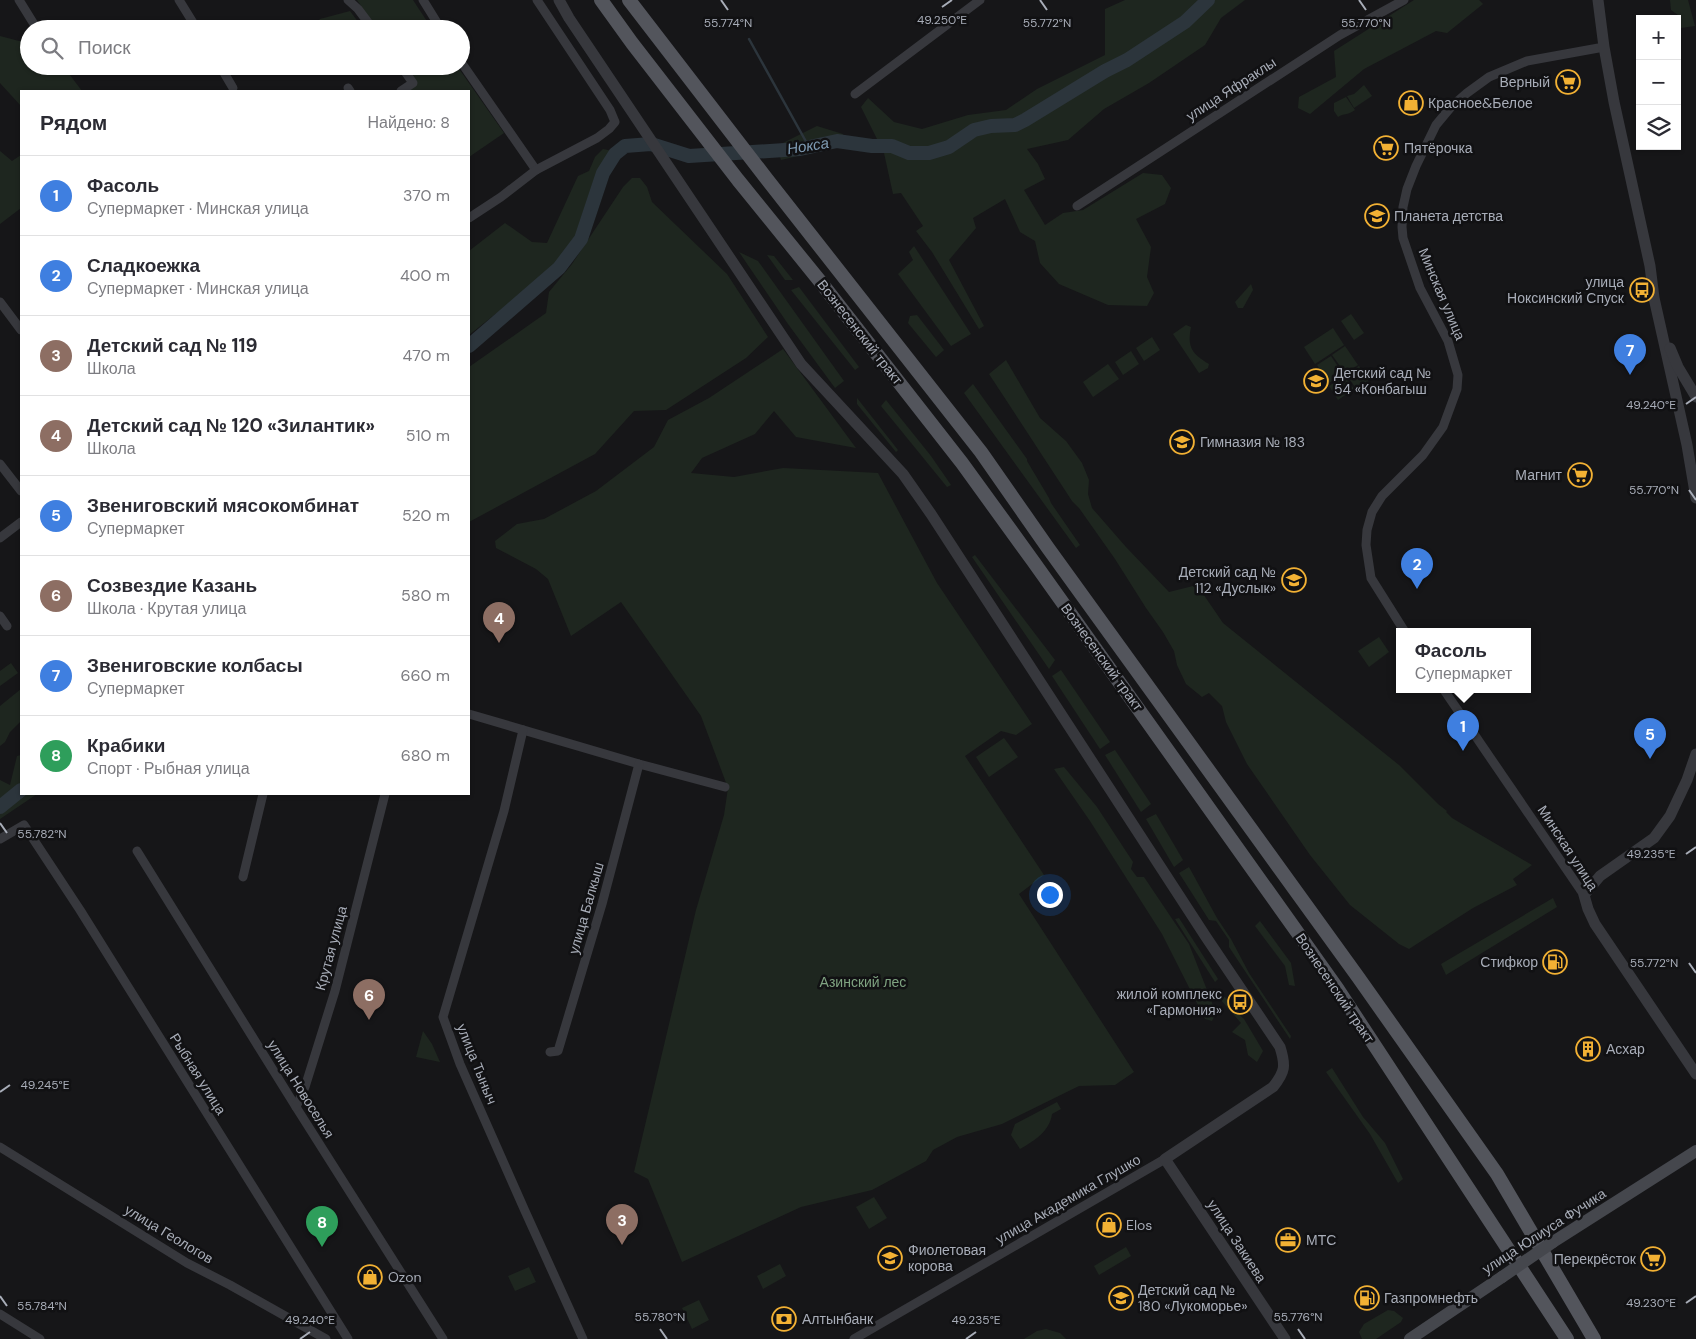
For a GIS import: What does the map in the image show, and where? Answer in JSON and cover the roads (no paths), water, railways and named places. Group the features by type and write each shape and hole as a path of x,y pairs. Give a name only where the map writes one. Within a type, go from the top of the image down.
{"main road":[{"name":"Вознесенский тракт","path":"601,0 738,180 962,463 1186,774 1337,988 1567,1339"},
{"name":"Вознесенский тракт","path":"629,0 981,452 1497,1174 1594,1339"},
{"name":"улица Юлиуса Фучика","path":"1410,1339 1553,1242 1696,1150"}],"street":[{"path":"19,0 31,20"},
{"path":"179,0 191,20"},
{"path":"348,0 366,20"},
{"path":"423,0 435,20"},
{"path":"470,217 501,197 536,170 597,138 609,129 614,122 610,110 537,0"},
{"path":"559,0 569,18 801,364 903,474 931,514 1280,1047 1285,1062 1281,1077 1272,1087 1165,1159"},
{"path":"855,94 980,0"},
{"name":"улица Яфраклы","path":"1077,206 1340,35 1404,0"},
{"path":"1598,0 1604,47 1660,323 1695,483 1696,498"},
{"name":"Минская улица","path":"1402,628 1371,578 1366,544 1367,530 1372,512 1382,496 1423,456 1443,427 1457,389 1458,375 1448,341 1420,288 1403,238 1403,207 1407,189 1436,125 1451,107 1489,77 1527,61 1604,47"},
{"path":"225,75 233,88"},
{"path":"402,90 413,83 407,75"},
{"path":"470,75 536,170"},
{"path":"0,302 20,329"},
{"path":"1660,323 1678,367 1696,397"},
{"path":"0,464 20,490"},
{"path":"0,538 20,523"},
{"path":"0,616 7,626"},
{"name":"Минская улица","path":"1446,693 1584,895 1595,924 1696,1074"},
{"path":"470,714 725,787"},
{"name":"улица Тыныч","path":"523,730 504,812 443,1017 460,1064 583,1339"},
{"path":"1584,895 1600,876 1654,838 1670,816 1687,780 1696,754"},
{"name":"улица Балкыш","path":"550,1052 558,1051 602,904 639,764"},
{"path":"243,876 263,795"},
{"name":"Крутая улица","path":"296,1107 305,1087 335,991 385,795"},
{"name":"Рыбная улица","path":"0,839 24,825 80,910 348,1339"},
{"name":"улица Новоселья","path":"138,851 296,1107 443,1339"},
{"name":"улица Геологов","path":"0,1147 187,1263 326,1339"},
{"name":"улица Академика Глушко","path":"854,1339 1165,1159"},
{"name":"улица Закиева","path":"1165,1159 1285,1339"},
{"path":"0,1314 40,1339"}],"waterway":[{"name":"Нокса","path":"470,345 559,268 581,239 603,173 615,154 625,146 651,144 689,156 800,149 837,141 872,146 892,146 909,153 929,153 949,147 974,130 991,126 1015,125 1025,120 1105,71 1127,60 1185,22 1208,0"},
{"path":"749,39 809,147"},
{"name":"Нокса","path":"0,807 20,791"}],"place":[{"name":"Верный","path":"1568,82"},
{"name":"Красное&Белое","path":"1411,103"},
{"name":"Пятёрочка","path":"1386,148"},
{"name":"Планета детства","path":"1377,216"},
{"name":"улица Ноксинский Спуск","path":"1642,290"},
{"name":"Звениговские колбасы","path":"1630,375"},
{"name":"Детский сад № 54 «Конбагыш","path":"1316,381"},
{"name":"Гимназия № 183","path":"1182,442"},
{"name":"Магнит","path":"1580,475"},
{"name":"Детский сад № 112 «Дуслык»","path":"1294,580"},
{"name":"Сладкоежка","path":"1417,589"},
{"name":"Детский сад № 120 «Зилантик»","path":"499,643"},
{"name":"Фасоль","path":"1463,751"},
{"name":"Звениговский мясокомбинат","path":"1650,759"},
{"name":"Стифкор","path":"1555,962"},
{"name":"жилой комплекс «Гармония»","path":"1240,1002"},
{"name":"Созвездие Казань","path":"369,1020"},
{"name":"Асхар","path":"1588,1049"},
{"name":"Elos","path":"1109,1225"},
{"name":"МТС","path":"1288,1240"},
{"name":"Детский сад № 119","path":"622,1245"},
{"name":"Крабики","path":"322,1247"},
{"name":"Фиолетовая корова","path":"890,1258"},
{"name":"Перекрёсток","path":"1653,1259"},
{"name":"Ozon","path":"370,1277"},
{"name":"Детский сад № 180 «Лукоморье»","path":"1121,1298"},
{"name":"Газпромнефть","path":"1367,1298"},
{"name":"Алтынбанк","path":"784,1319"}],"park label":[{"name":"Азинский лес","path":"863,982"}]}
